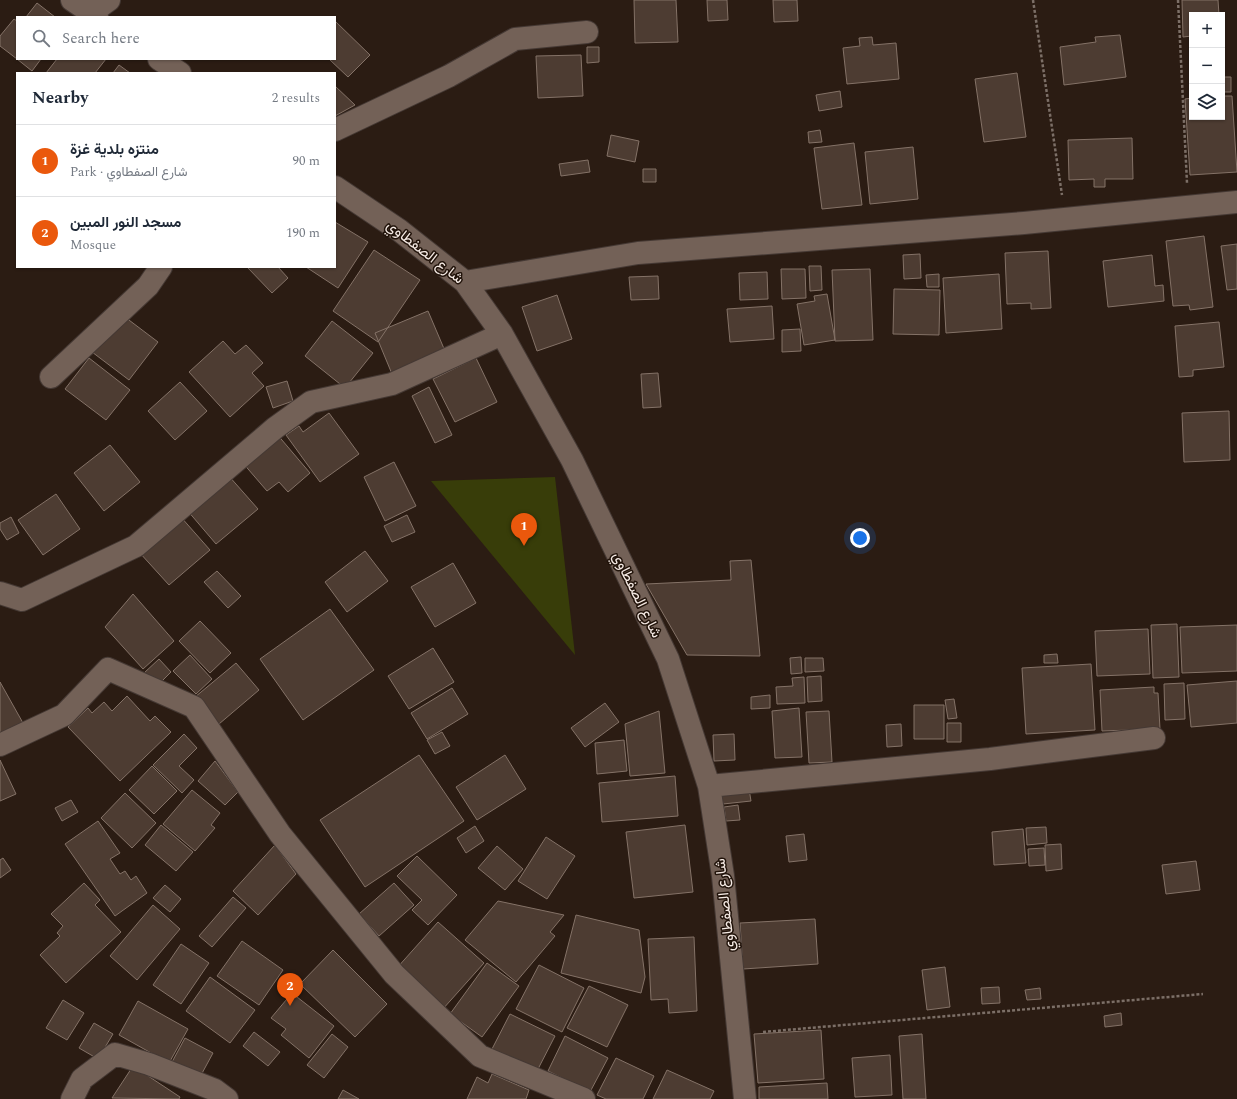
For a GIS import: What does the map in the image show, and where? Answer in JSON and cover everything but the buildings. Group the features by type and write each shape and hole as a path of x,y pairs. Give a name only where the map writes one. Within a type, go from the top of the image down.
{"street":[{"path":"72,0 94,15 109,0"},
{"path":"336,130 449,76 515,39 587,32"},
{"path":"160,60 178,72"},
{"name":"شارع الصفطاوي","path":"336,188 399,230 465,282 502,334 572,460 668,659 709,786 723,876 745,1099"},
{"path":"465,282 638,253 1065,219 1237,202"},
{"path":"51,377 148,286 160,268"},
{"path":"0,593 22,600 136,546 275,428 311,402 392,384 502,334"},
{"path":"0,744 64,715 108,669 194,707 280,834 394,974 480,1056 584,1099"},
{"path":"709,786 990,759 1154,738"},
{"path":"72,1099 82,1079 115,1054 150,1064 215,1090 227,1099"}],"path":[{"path":"1033,0 1065,219"},
{"path":"1178,0 1188,206"},
{"path":"739,1034 1203,994"}],"green space":[{"path":"555,477 575,655 431,481"}],"place":[{"name":"منتزه بلدية غزة","path":"524,546"},
{"name":"مسجد النور المبين","path":"290,1006"}]}
